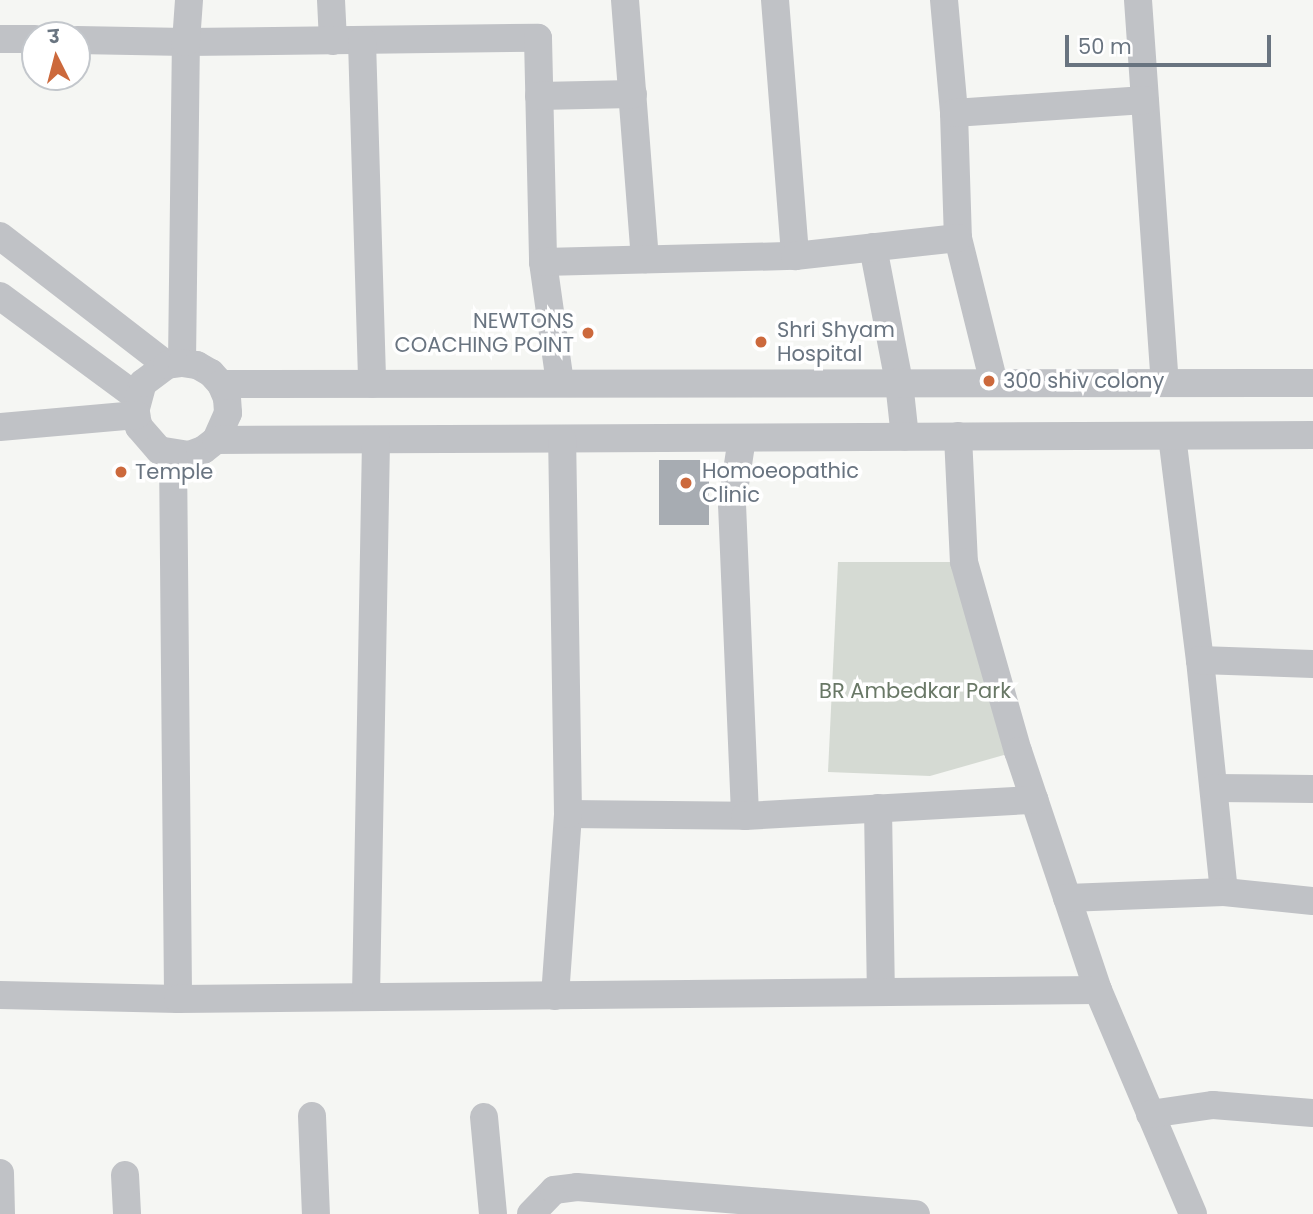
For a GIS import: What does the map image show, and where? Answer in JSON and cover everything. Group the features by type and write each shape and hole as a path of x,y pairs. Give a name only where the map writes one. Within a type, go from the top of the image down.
{"street":[{"path":"174,364 189,0"},
{"path":"331,0 333,41"},
{"path":"625,0 645,259"},
{"path":"775,0 794,256"},
{"path":"944,0 954,113 958,238 994,383"},
{"path":"1138,0 1165,383"},
{"path":"91,40 186,42 538,38 543,262 560,383"},
{"path":"0,39 21,39"},
{"path":"362,41 372,384"},
{"path":"539,96 633,94"},
{"path":"954,113 1145,100"},
{"path":"0,236 174,364 197,365 211,373 221,384 227,398 228,413 216,440 203,450 189,455 159,450 147,440 136,406 0,296"},
{"path":"543,262 794,256 958,238"},
{"path":"873,247 899,382 905,437"},
{"path":"136,406 143,383 174,364"},
{"path":"221,384 1313,383"},
{"path":"0,427 136,406"},
{"path":"216,440 1313,435"},
{"path":"958,436 964,562 1035,800 1098,990 1193,1214"},
{"path":"1172,436 1200,660 1224,892"},
{"path":"742,438 732,504 745,816"},
{"path":"555,996 568,814 562,439"},
{"path":"366,998 376,440"},
{"path":"173,454 178,999"},
{"path":"1200,660 1313,664"},
{"path":"1214,788 1313,789"},
{"path":"568,814 745,816 1035,800"},
{"path":"878,808 881,992"},
{"path":"1067,898 1224,892 1313,901"},
{"path":"0,995 178,999 1098,990"},
{"path":"1150,1114 1213,1105 1313,1113"},
{"path":"312,1116 316,1214"},
{"path":"484,1117 493,1214"},
{"path":"0,1173 1,1214"},
{"path":"125,1175 127,1214"},
{"path":"531,1214 554,1191 578,1187 704,1205 916,1214"}],"green space":[{"name":"BR Ambedkar Park","path":"838,562 964,562 1018,751 930,776 828,772"}],"building":[{"path":"659,460 709,460 709,525 659,525"}],"place":[{"name":"NEWTONS COACHING POINT","path":"588,333"},
{"name":"Shri Shyam Hospital","path":"761,342"},
{"name":"300 shiv colony","path":"989,381"},
{"name":"Temple","path":"121,472"},
{"name":"Homoeopathic Clinic","path":"686,483"}]}
